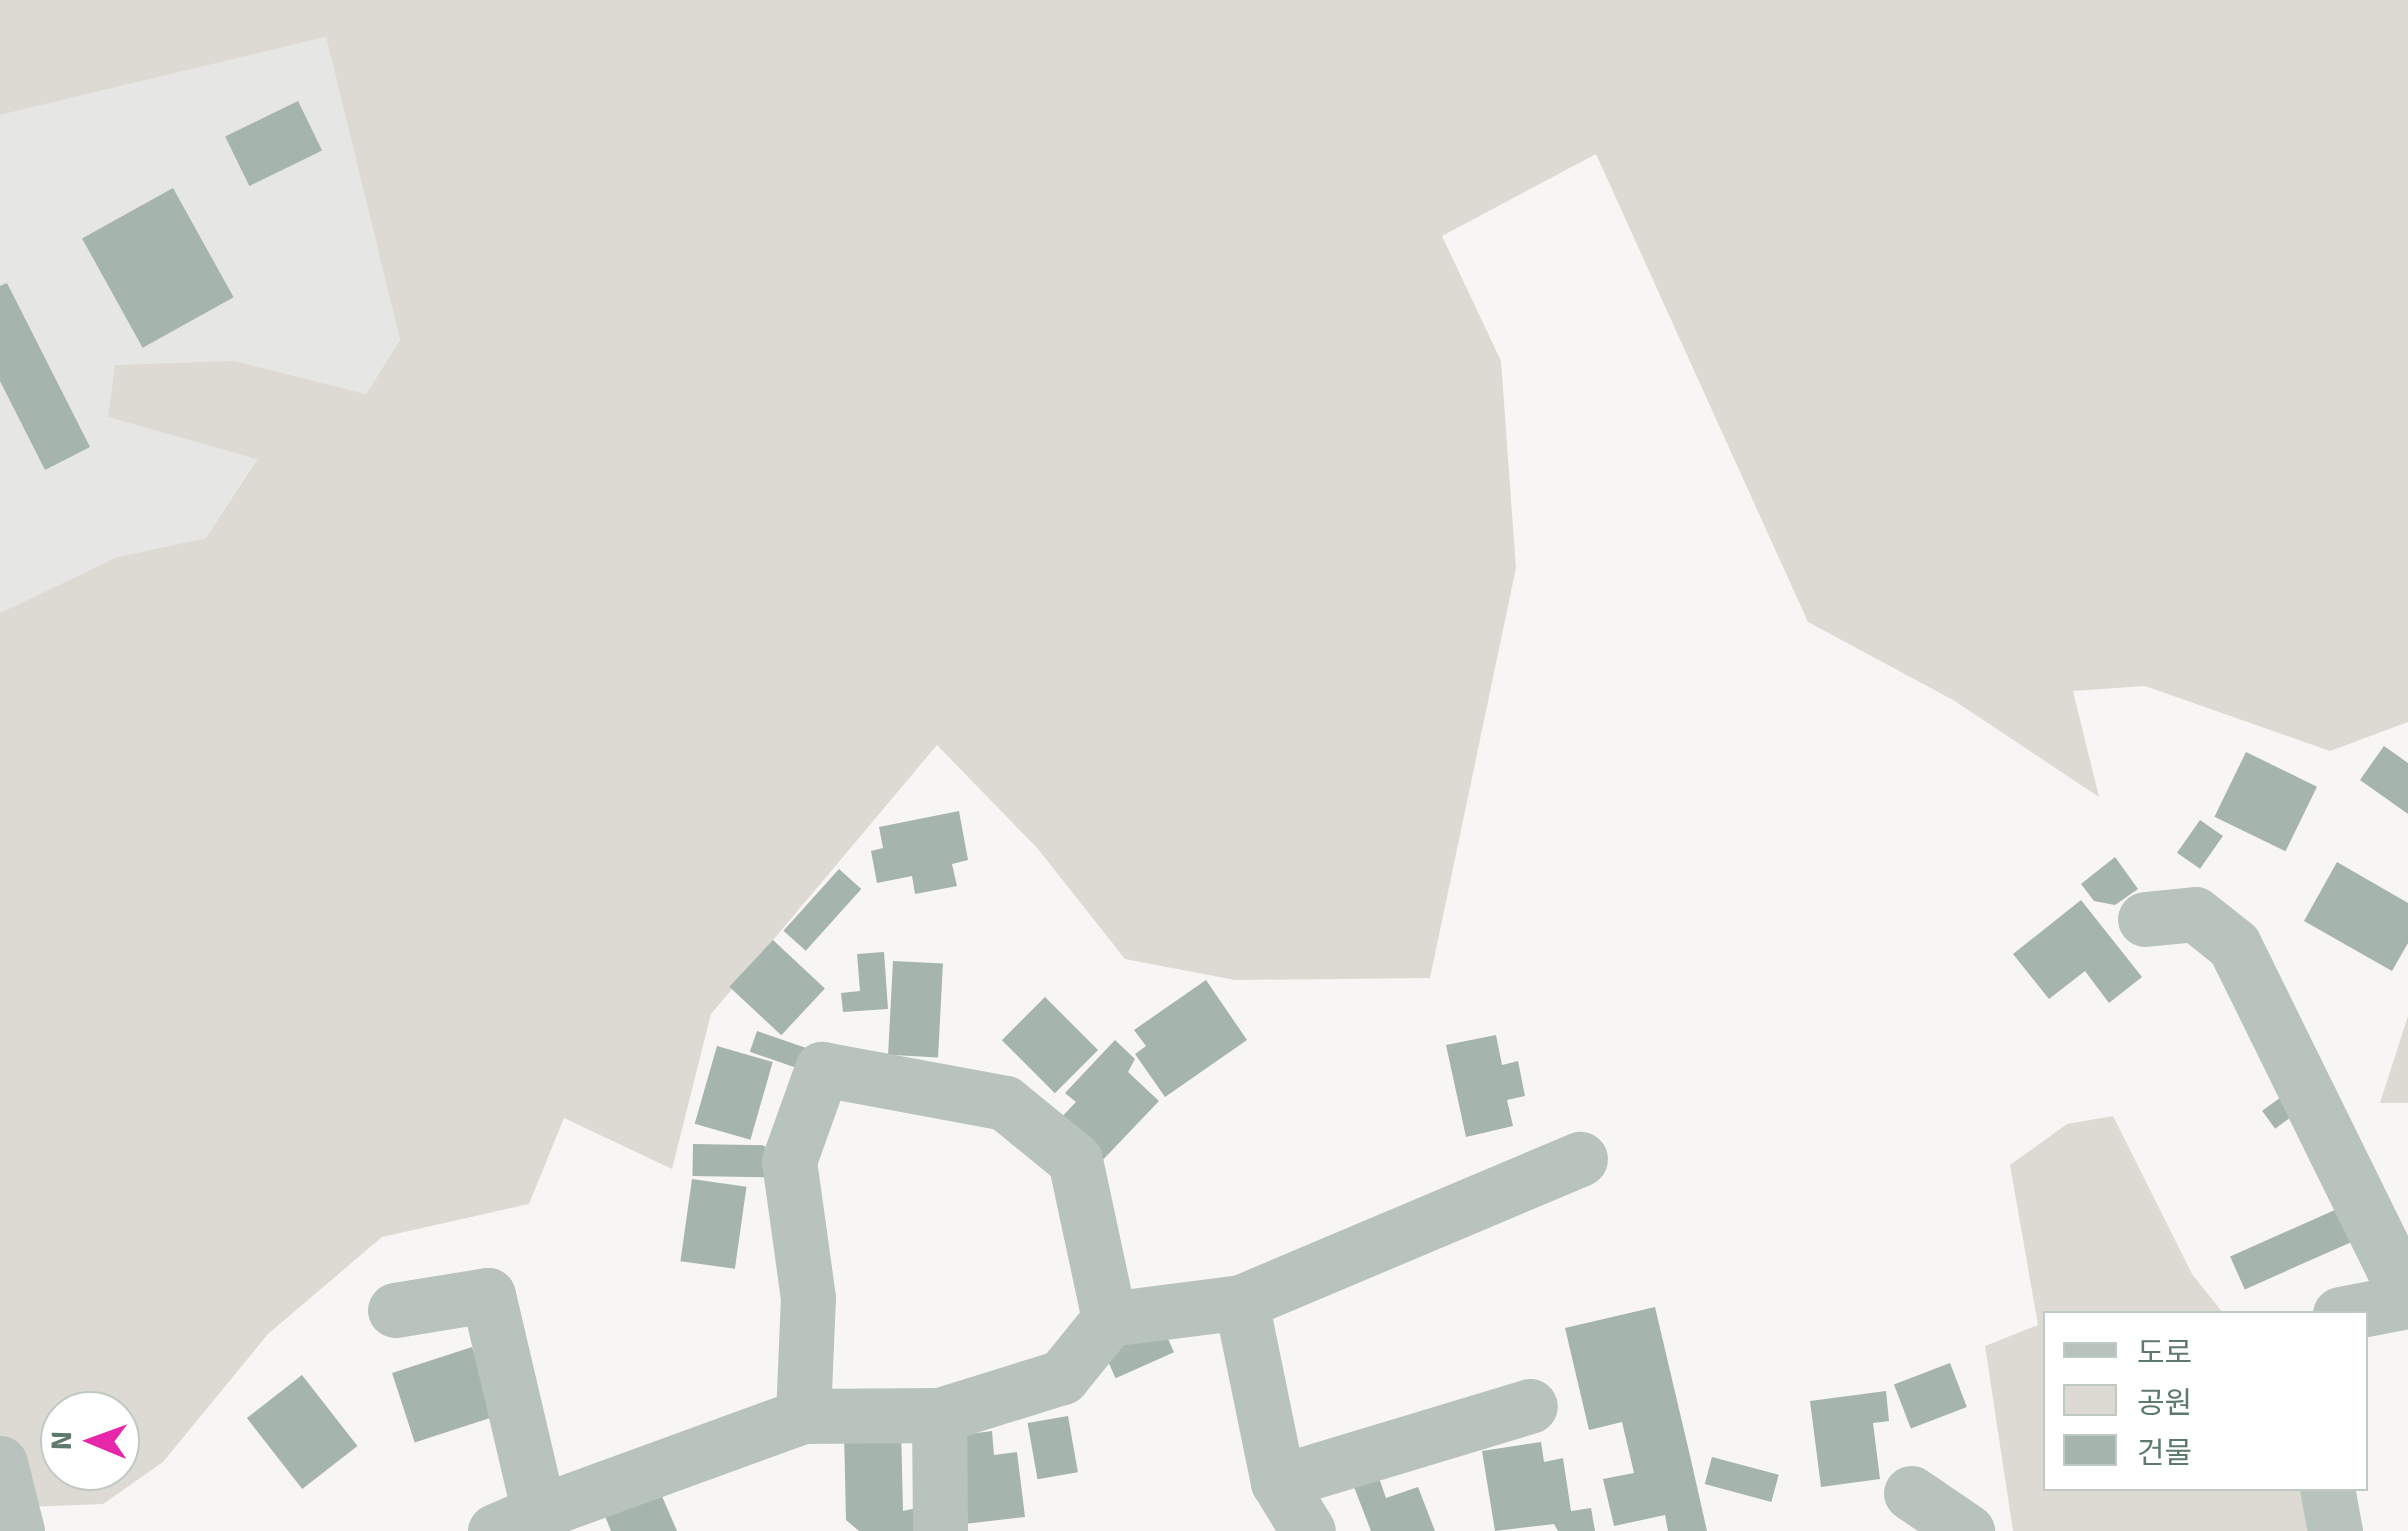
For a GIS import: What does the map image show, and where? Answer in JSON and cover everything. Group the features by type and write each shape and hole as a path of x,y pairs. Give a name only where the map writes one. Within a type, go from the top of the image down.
{"street":[{"path":"2145,919 2194,914 2234,945 2408,1300 2355,1311"},
{"path":"803,1416 808,1298 789,1161 822,1069 1005,1103 1075,1160 1109,1319"},
{"path":"395,1310 488,1295 517,1522 803,1416 939,1415 1062,1377 1109,1319 1241,1302 1580,1159"},
{"path":"1241,1302 1278,1482 1308,1531"},
{"path":"1278,1482 1530,1406"},
{"path":"939,1415 940,1531"},
{"path":"0,1462 17,1531"},
{"path":"2328,1491 2335,1531"},
{"path":"1911,1493 1967,1531"}],"shaded area":[{"path":"326,37 400,340 366,394 235,361 109,417 257,458 206,538 117,557 0,613 0,115"}],"green space":[{"path":"0,0 2408,0 2408,722 2330,751 2145,686 2073,691 2099,797 1953,700 1808,622 1596,154 1442,236 1501,361 1516,568 1430,978 1235,980 1125,959 1038,849 937,745 711,1014 672,1169 564,1118 529,1204 382,1237 268,1334 163,1462 140,1478 140,1391 40,1391 40,1491 122,1491 103,1504 0,1508 0,613 117,557 206,538 257,459 108,417 115,365 235,361 366,394 400,340 326,37 0,115"},
{"path":"2408,1016 2408,1103 2380,1103"},
{"path":"2113,1116 2192,1274 2221,1311 2043,1311 2043,1491 2332,1491 2355,1531 2013,1531 1985,1346 2038,1325 2010,1165 2067,1124"}],"building":[{"path":"298,101 322,150 249,186 225,137"},
{"path":"173,188 234,297 143,348 82,238"},
{"path":"7,283 90,447 45,470 0,381 0,286"},
{"path":"2384,746 2408,763 2408,814 2360,780"},
{"path":"2246,752 2317,787 2285,851 2214,817"},
{"path":"959,811 968,860 952,864 957,886 915,894 912,876 877,883 871,851 883,848 879,827"},
{"path":"2200,820 2223,836 2200,869 2177,853"},
{"path":"2115,857 2138,889 2115,905 2094,901 2081,884"},
{"path":"2337,862 2408,903 2408,943 2392,971 2304,921"},
{"path":"839,869 861,889 806,951 783,931"},
{"path":"2081,900 2142,977 2109,1003 2085,971 2049,999 2013,954"},
{"path":"773,940 825,988 781,1035 729,987"},
{"path":"884,952 888,1009 843,1012 841,993 860,991 857,954"},
{"path":"893,961 943,964 938,1057 888,1055"},
{"path":"1206,980 1247,1040 1165,1097 1135,1054 1146,1046 1134,1030"},
{"path":"1045,997 1098,1050 1055,1093 1002,1040"},
{"path":"757,1031 813,1050 806,1071 750,1052"},
{"path":"1496,1035 1502,1065 1518,1061 1525,1096 1507,1100 1513,1126 1466,1137 1446,1045"},
{"path":"1115,1040 1135,1059 1128,1072 1159,1101 1097,1166 1054,1125 1076,1102 1065,1093"},
{"path":"717,1046 773,1062 750,1140 695,1124"},
{"path":"2284,1095 2297,1113 2275,1129 2262,1111"},
{"path":"693,1144 765,1145 764,1177 692,1176"},
{"path":"692,1179 746,1187 735,1269 680,1261"},
{"path":"2337,1209 2352,1242 2245,1289 2230,1257"},
{"path":"1655,1307 1707,1531 1668,1531 1665,1515 1614,1526 1603,1479 1634,1473 1622,1422 1589,1430 1565,1328"},
{"path":"1161,1323 1174,1352 1116,1378 1103,1349"},
{"path":"472,1347 495,1416 415,1442 392,1373"},
{"path":"1950,1363 1967,1407 1911,1428 1894,1385"},
{"path":"302,1375 357,1446 302,1489 247,1418"},
{"path":"1886,1391 1889,1421 1873,1423 1880,1479 1821,1487 1810,1401"},
{"path":"1068,1416 1078,1472 1038,1479 1028,1423"},
{"path":"901,1426 903,1511 921,1507 923,1531 859,1531 846,1520 844,1431"},
{"path":"992,1431 994,1455 1017,1452 1025,1517 964,1524 954,1436"},
{"path":"1541,1442 1544,1462 1563,1458 1571,1511 1591,1508 1595,1531 1558,1531 1554,1524 1495,1531 1482,1451"},
{"path":"1712,1457 1779,1475 1771,1502 1705,1484"},
{"path":"1379,1478 1386,1498 1418,1487 1435,1531 1371,1531 1354,1487"},
{"path":"658,1487 677,1531 611,1531 603,1511"}]}
